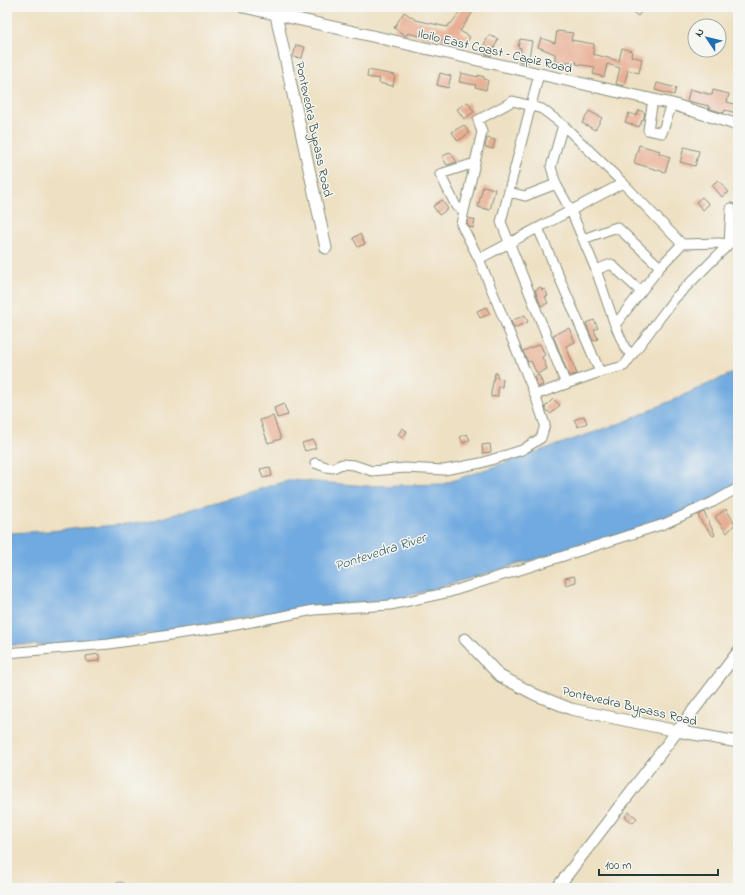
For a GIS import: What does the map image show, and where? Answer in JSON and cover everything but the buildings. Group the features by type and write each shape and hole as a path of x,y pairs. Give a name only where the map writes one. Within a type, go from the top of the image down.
{"main road":[{"name":"Iloilo East Coast – Capiz Road","path":"244,7 277,11 539,74 672,104 738,125"},
{"name":"Pontevedra Bypass Road","path":"277,11 326,248"},
{"name":"Pontevedra Bypass Road","path":"466,639 500,676 536,695 571,709 738,742"},
{"path":"557,888 738,652"}],"street":[{"path":"539,74 501,222 566,384"},
{"path":"653,100 648,130 662,133 672,104"},
{"path":"315,463 326,468 333,468 342,464 372,471 405,468 444,470 488,461 522,450 541,438 545,425 535,395 479,259 461,224 482,132 478,120 513,101 542,110 563,126 623,183 682,244"},
{"path":"563,126 551,167 556,184 571,211 583,239 625,348 632,355"},
{"path":"464,211 456,206 440,174 475,163"},
{"path":"479,259 623,183"},
{"path":"509,192 525,196 556,184"},
{"path":"535,395 600,372 624,366 675,298 729,244 731,208"},
{"path":"583,239 617,227 660,267"},
{"path":"538,228 600,372"},
{"path":"615,325 660,267 682,244 729,244"},
{"path":"596,270 611,264 641,292"},
{"path":"7,653 109,644 231,626 314,610 390,606 450,592 664,524 713,502 738,488"}],"water":[{"name":"Pontevedra River","path":"738,369 738,488 670,520 402,598 272,612 169,631 64,645 7,645 7,533 50,531 148,522 291,480 367,486 443,484 624,422 735,372"}]}
